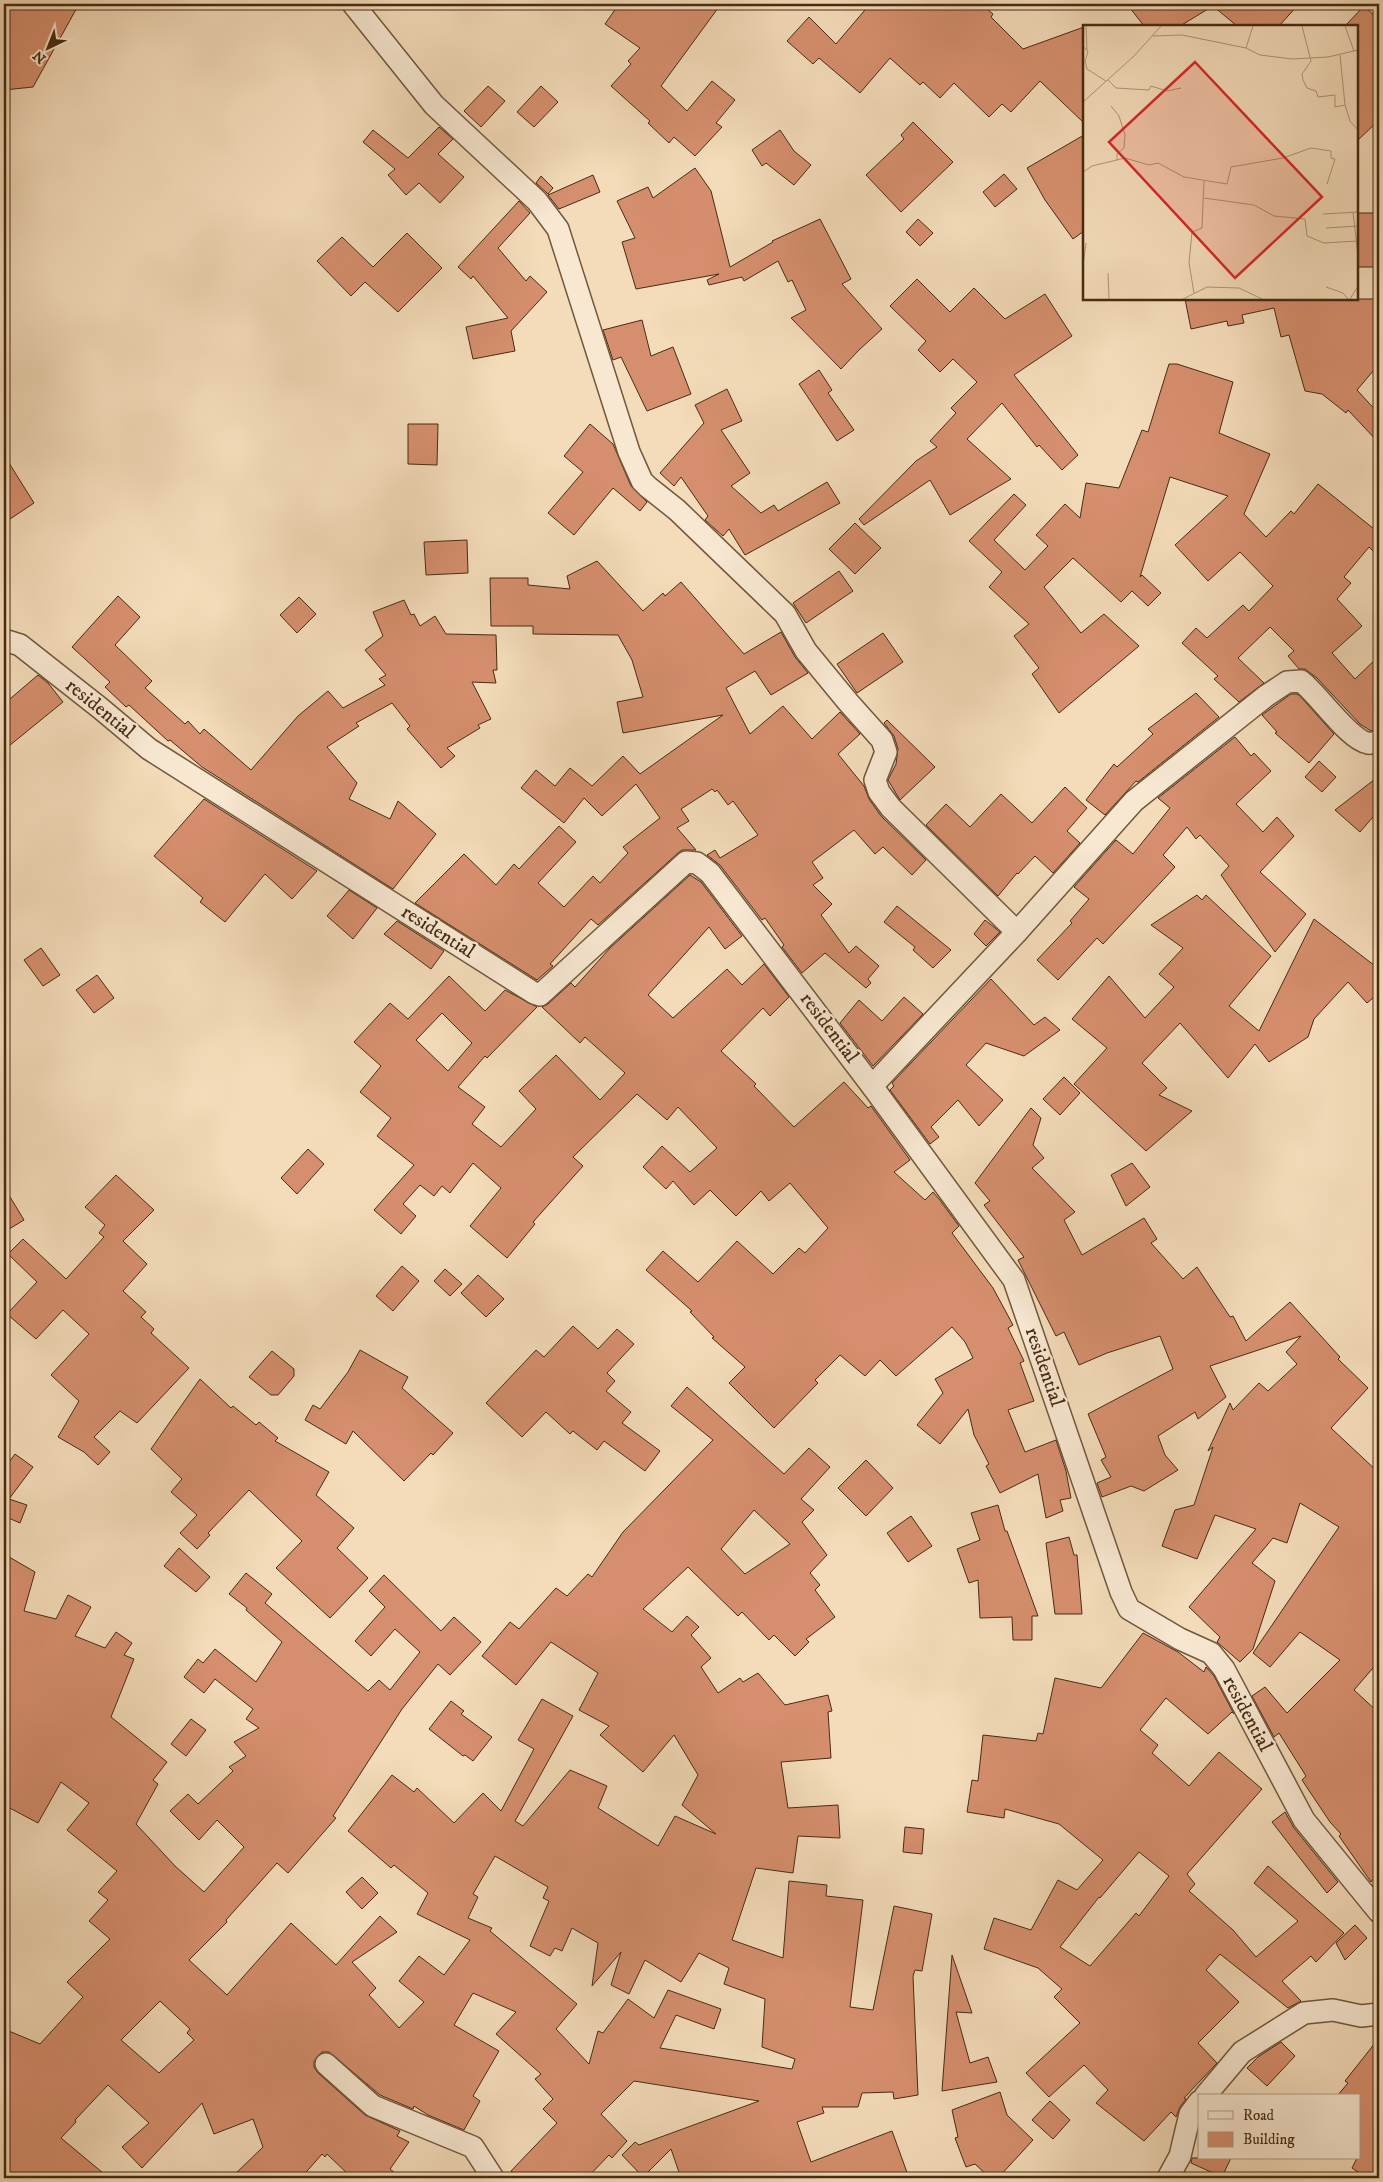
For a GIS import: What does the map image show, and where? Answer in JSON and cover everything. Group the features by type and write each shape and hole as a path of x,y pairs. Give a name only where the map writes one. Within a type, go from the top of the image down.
{"street":[{"path":"353,4 434,105 536,201 558,229 630,452 642,481 677,510 785,614 806,651 882,740 886,752 875,780 879,792 891,808 1017,932"},
{"name":"residential","path":"4,640 20,646 149,749 534,993 540,995 686,862 697,863 710,873 872,1086 1014,1280 1121,1592 1129,1609 1180,1639 1211,1653 1224,1669 1304,1820 1379,1912"},
{"path":"872,1086 1017,932 1134,801 1266,696 1288,682 1301,681 1314,691 1356,739 1369,744 1379,741"},
{"path":"1207,2094 1242,2052 1304,2013 1333,2010 1361,2016 1379,2014"},
{"path":"326,2064 373,2106 473,2147 493,2178"},
{"path":"1168,2178 1180,2156 1190,2114 1198,2103"}],"building":[{"path":"4,4 79,4 33,87 4,90"},
{"path":"619,4 721,4 661,86 687,111 712,81 735,100 716,123 722,127 695,156 674,137 669,143 648,123 650,121 611,86 631,64 628,61 640,48 605,24"},
{"path":"870,4 981,4 993,14 991,17 1023,49 1083,27 1083,122 1040,81 1011,112 1002,104 989,117 954,83 940,98 923,82 920,85 890,58 860,93 819,58 813,64 787,41 809,17 836,44"},
{"path":"1127,4 1299,4 1280,25 1236,25 1213,6 1182,25 1143,25"},
{"path":"1364,6 1379,20 1379,120 1358,140 1358,25 1346,25"},
{"path":"488,86 505,101 481,127 464,111"},
{"path":"541,86 558,102 534,127 517,112"},
{"path":"913,122 953,162 901,212 866,175 904,139 901,135"},
{"path":"439,127 453,139 438,154 464,177 440,203 419,183 406,195 388,175 395,169 363,142 373,130 408,158"},
{"path":"780,130 794,151 811,165 794,185 766,163 762,166 752,150"},
{"path":"1083,136 1083,232 1073,239 1045,200 1027,168"},
{"path":"695,168 711,191 730,267 772,241 820,219 851,279 842,284 882,329 841,369 791,318 806,310 792,280 788,282 778,261 744,281 742,277 709,285 707,280 719,274 636,289 622,242 635,238 617,201 648,187 653,198"},
{"path":"1004,174 1017,189 995,207 983,192"},
{"path":"593,175 600,192 559,209 548,195"},
{"path":"541,176 553,188 548,194 536,183"},
{"path":"519,201 530,213 498,248 526,281 530,276 547,292 511,331 515,351 473,359 466,327 508,318 473,276 471,279 458,267"},
{"path":"1358,213 1379,213 1379,267 1358,267"},
{"path":"918,219 933,233 920,246 906,232"},
{"path":"407,233 442,268 398,312 365,282 351,296 317,261 342,237 373,267"},
{"path":"917,279 950,312 974,288 1005,319 1045,294 1072,336 1014,375 1078,455 1062,470 1039,445 1037,447 1002,403 967,439 1011,479 950,515 930,480 864,525 859,519 916,461 937,447 930,441 956,413 951,408 977,382 953,359 940,372 918,350 926,341 890,306"},
{"path":"1379,299 1379,364 1357,390 1379,414 1379,443 1348,410 1346,413 1322,394 1305,391 1289,335 1281,337 1274,308 1242,315 1244,323 1228,326 1227,321 1191,329 1185,300"},
{"path":"642,320 651,356 673,347 691,394 647,411 621,357 613,360 603,330"},
{"path":"1169,364 1177,364 1233,382 1219,433 1270,454 1244,514 1266,537 1291,511 1294,514 1318,484 1379,533 1379,557 1369,547 1344,577 1351,583 1337,599 1362,626 1332,653 1355,679 1379,656 1379,729 1371,731 1360,724 1317,678 1305,669 1299,669 1288,656 1294,651 1270,627 1238,658 1264,683 1239,702 1214,679 1218,676 1182,643 1196,628 1207,638 1243,605 1249,611 1273,586 1240,552 1208,581 1175,545 1228,496 1170,477 1140,577 1142,575 1161,593 1148,606 1132,591 1121,602 1073,558 1044,587 1081,633 1104,614 1139,646 1059,713 1032,674 1039,668 1014,636 1029,624 989,587 1002,572 969,541 1014,494 1026,505 994,540 1025,570 1048,546 1036,535 1065,504 1080,518 1086,483 1119,488 1142,430 1148,432"},
{"path":"819,370 832,390 828,393 854,430 837,441 799,384"},
{"path":"727,389 742,421 721,430 750,473 731,486 761,513 774,505 778,511 827,482 840,503 745,555 729,529 723,536 705,520 708,516 681,477 674,486 660,473 704,423 695,405"},
{"path":"408,424 438,424 437,465 408,464"},
{"path":"590,424 613,444 631,486 647,502 640,511 613,488 574,535 548,513 583,472 564,456"},
{"path":"4,455 34,503 4,523"},
{"path":"855,523 881,548 855,574 829,549"},
{"path":"467,540 468,573 426,575 424,542"},
{"path":"597,561 643,611 663,593 665,596 681,582 744,654 781,632 795,657 808,673 771,695 755,671 726,688 750,734 783,706 812,739 840,712 860,734 838,754 864,786 869,799 881,816 926,860 912,875 883,847 875,854 854,830 812,862 823,878 813,885 832,904 821,915 849,953 856,946 879,966 868,979 871,983 866,988 825,953 802,973 782,947 784,945 765,918 762,920 720,865 707,855 715,850 720,858 758,835 733,801 728,805 717,790 715,792 712,789 681,809 689,821 677,828 696,850 682,850 678,853 598,925 591,919 550,964 553,966 537,980 415,903 464,854 496,885 514,864 519,869 559,826 576,842 538,883 564,907 593,876 600,883 628,853 623,847 660,818 636,784 602,816 584,798 564,823 521,788 536,770 555,786 570,768 592,786 623,756 640,774 723,715 623,733 617,702 643,697 632,660 618,635 533,634 533,626 491,626 490,578 528,578 528,585 570,589 567,576"},
{"path":"839,571 853,591 806,623 793,603"},
{"path":"118,596 140,617 115,645 152,681 145,688 185,724 188,721 200,734 204,729 251,770 298,716 328,691 343,708 385,685 379,679 386,675 365,650 383,636 373,612 404,600 411,615 414,614 420,626 435,616 446,634 496,635 497,670 493,670 496,683 472,682 491,719 478,725 480,728 447,748 455,756 441,768 407,729 410,726 392,703 356,723 359,726 327,747 357,783 349,799 390,819 398,801 436,834 393,889 202,767 170,740 168,741 129,705 126,707 105,687 110,682 72,647"},
{"path":"299,597 316,614 297,633 280,615"},
{"path":"883,633 903,662 857,693 837,664"},
{"path":"38,675 48,683 63,702 4,750 4,704"},
{"path":"1196,693 1219,717 1138,782 1136,781 1105,815 1086,800 1114,764 1117,767 1153,734 1148,729"},
{"path":"1291,694 1300,696 1334,734 1309,763 1275,733 1277,732 1262,715"},
{"path":"887,720 935,767 900,800 888,780 896,764 898,749 894,736 884,723"},
{"path":"1235,737 1251,756 1254,753 1271,771 1236,804 1263,832 1277,817 1294,836 1260,872 1306,914 1275,952 1221,875 1229,866 1200,835 1196,839 1187,827 1163,855 1175,867 1103,944 1097,938 1058,980 1037,960 1072,923 1070,921 1089,899 1074,887 1116,840 1133,854 1170,808 1158,798"},
{"path":"1319,761 1336,777 1322,792 1305,777"},
{"path":"1379,776 1379,810 1360,832 1335,810"},
{"path":"1065,787 1087,808 1067,831 1080,843 1053,873 1035,856 1017,873 998,896 926,825 946,804 970,827 1001,794 1032,823"},
{"path":"204,799 317,871 292,899 265,874 225,922 200,902 203,898 154,856"},
{"path":"690,875 701,882 742,936 725,949 709,927 648,995 673,1018 727,969 742,985 764,964 789,997 770,1016 763,1008 721,1051 756,1084 754,1086 794,1127 844,1082 868,1108 871,1106 910,1160 894,1172 925,1200 933,1192 939,1199 959,1226 952,1233 993,1288 1013,1325 1008,1328 1024,1361 1020,1363 1034,1401 1008,1410 1025,1452 1056,1440 1066,1471 1071,1498 1060,1500 1063,1511 1046,1518 1038,1474 1000,1493 986,1466 989,1464 974,1435 968,1409 940,1444 917,1425 943,1393 935,1379 973,1358 965,1342 952,1327 896,1376 880,1360 865,1376 840,1355 815,1380 818,1383 774,1428 729,1383 745,1367 712,1338 714,1337 690,1312 692,1311 646,1270 663,1251 698,1282 737,1241 773,1274 799,1248 805,1253 828,1228 790,1183 769,1201 761,1191 736,1216 710,1190 694,1205 673,1181 666,1189 643,1167 662,1146 690,1172 717,1148 678,1107 667,1120 637,1094 573,1157 583,1166 533,1222 535,1224 507,1258 470,1226 501,1188 473,1163 450,1193 442,1186 434,1196 420,1185 403,1204 416,1216 401,1234 374,1210 414,1165 377,1136 391,1118 360,1092 381,1066 354,1042 390,1003 408,1019 449,976 485,1011 505,990 537,1007 487,1058 485,1056 458,1087 485,1107 472,1124 501,1147 536,1109 519,1091 556,1055 600,1100 625,1073 585,1037 580,1043 542,1007 548,1004 571,983 575,987 610,948","holes":["442,1013 472,1043 448,1071 416,1040"]},
{"path":"349,890 377,908 353,939 327,916"},
{"path":"1197,895 1202,900 1206,895 1271,956 1229,1006 1259,1031 1314,919 1379,969 1379,993 1367,1003 1348,982 1314,1019 1308,1037 1269,1062 1255,1044 1228,1078 1180,1023 1142,1063 1167,1088 1159,1095 1192,1111 1146,1151 1074,1084 1107,1048 1072,1019 1109,976 1145,1018 1174,987 1159,974 1183,948 1151,925"},
{"path":"897,906 951,950 933,968 913,950 915,947 884,922"},
{"path":"985,920 1000,932 986,946 974,934"},
{"path":"397,921 444,951 431,969 384,934"},
{"path":"41,948 60,975 43,986 24,960"},
{"path":"97,975 114,998 94,1013 76,990"},
{"path":"991,979 1034,1025 1045,1017 1060,1030 1024,1056 986,1043 966,1065 1003,1100 979,1126 958,1100 931,1127 939,1137 930,1144 890,1090 894,1086 892,1083"},
{"path":"904,997 923,1014 873,1066 840,1023 859,1000 882,1021"},
{"path":"1064,1077 1080,1093 1060,1115 1043,1099"},
{"path":"1031,1108 1041,1118 1033,1145 1044,1158 1032,1168 1075,1212 1064,1220 1082,1255 1144,1218 1157,1239 1151,1243 1183,1279 1197,1267 1230,1317 1233,1316 1246,1341 1290,1302 1340,1357 1338,1359 1368,1388 1331,1428 1379,1473 1379,1661 1354,1690 1379,1713 1379,1871 1371,1882 1339,1836 1341,1834 1330,1822 1302,1780 1306,1776 1279,1733 1274,1737 1252,1696 1265,1687 1287,1713 1340,1660 1300,1632 1270,1667 1253,1653 1339,1527 1300,1503 1287,1543 1273,1538 1252,1563 1275,1581 1253,1649 1240,1662 1217,1642 1220,1637 1189,1607 1256,1529 1215,1515 1197,1559 1162,1546 1175,1510 1194,1505 1213,1447 1208,1451 1230,1403 1233,1410 1259,1383 1268,1391 1297,1364 1286,1352 1301,1336 1210,1366 1226,1397 1198,1419 1195,1412 1158,1436 1165,1455 1178,1470 1144,1491 1131,1486 1102,1497 1097,1483 1111,1477 1101,1460 1106,1457 1088,1414 1173,1369 1160,1336 1107,1353 1079,1365 1064,1332 1056,1336 1018,1260 1024,1257 984,1205 990,1201 975,1183"},
{"path":"308,1149 324,1164 297,1194 281,1178"},
{"path":"1132,1163 1150,1187 1126,1206 1111,1175"},
{"path":"116,1175 154,1210 123,1241 147,1264 123,1291 146,1312 141,1317 154,1329 151,1333 189,1368 137,1423 120,1411 94,1437 110,1452 98,1465 84,1452 58,1437 79,1401 51,1375 89,1334 63,1310 36,1339 7,1314 37,1282 8,1254 23,1239 66,1279 104,1237 99,1233 105,1225 85,1207"},
{"path":"4,1187 24,1220 9,1229 4,1220"},
{"path":"402,1266 419,1281 393,1311 376,1296"},
{"path":"445,1269 462,1284 450,1296 434,1281"},
{"path":"478,1275 504,1299 486,1317 461,1293"},
{"path":"573,1326 598,1349 617,1329 634,1344 607,1373 615,1381 606,1391 631,1412 622,1423 660,1451 645,1471 604,1441 597,1450 573,1431 570,1434 546,1412 522,1437 486,1403 536,1350 544,1357"},
{"path":"360,1350 408,1377 402,1388 453,1433 433,1455 431,1453 404,1481 353,1431 346,1444 305,1420 313,1405 320,1409 348,1372"},
{"path":"272,1351 294,1369 294,1376 278,1395 271,1395 249,1377"},
{"path":"200,1379 231,1408 233,1406 256,1425 259,1422 278,1438 275,1441 329,1472 316,1495 354,1528 337,1548 368,1578 330,1618 276,1568 302,1541 249,1490 208,1533 210,1535 197,1549 180,1533 197,1515 171,1492 182,1479 151,1449"},
{"path":"687,1387 784,1474 809,1448 830,1467 801,1499 814,1510 802,1522 827,1555 810,1573 820,1585 815,1590 835,1617 806,1639 809,1642 795,1656 774,1635 769,1640 742,1612 738,1616 688,1567 643,1609 672,1632 687,1616 699,1627 691,1635 711,1658 701,1667 718,1693 740,1678 743,1682 758,1673 785,1705 828,1695 832,1711 828,1712 831,1758 781,1762 788,1808 838,1805 840,1838 798,1836 793,1873 756,1868 732,1940 783,1958 789,1881 827,1885 826,1896 863,1900 850,2007 873,2010 894,1906 932,1914 922,1971 915,1970 913,1976 918,2095 894,2099 893,2092 862,2093 858,2107 822,2107 824,2113 797,2122 811,2162 892,2131 909,2178 681,2178 671,2149 643,2177 622,2155 635,2142 639,2145 759,2101 634,2081 601,2114 627,2141 612,2158 609,2155 587,2178 522,2178 511,2171 557,2123 543,2109 553,2099 535,2079 541,2074 496,2034 516,2012 473,1993 454,2025 499,2051 473,2096 480,2101 464,2130 428,2115 414,2106 413,2109 380,2095 329,2052 322,2052 314,2061 314,2067 318,2073 365,2115 400,2131 397,2136 409,2142 390,2169 401,2178 352,2178 327,2154 325,2157 322,2154 301,2178 231,2178 263,2147 253,2119 214,2134 202,2103 142,2168 122,2147 149,2123 108,2085 61,2138 109,2178 4,2178 4,2029 40,2044 83,1997 67,1982 110,1939 89,1921 108,1900 98,1892 117,1871 67,1830 89,1803 61,1782 38,1823 4,1805 4,1554 35,1572 24,1611 56,1619 68,1595 91,1607 75,1636 105,1648 116,1632 132,1643 124,1655 134,1659 111,1717 167,1762 153,1780 158,1784 136,1824 175,1866 204,1892 244,1847 217,1820 199,1840 170,1811 188,1794 198,1804 233,1771 229,1767 246,1756 234,1742 259,1728 246,1719 253,1709 215,1679 204,1693 184,1677 198,1659 203,1663 215,1649 256,1682 282,1642 246,1610 247,1608 229,1594 246,1573 272,1594 265,1603 368,1691 379,1680 390,1690 420,1652 395,1629 371,1656 355,1641 385,1607 369,1591 384,1575 441,1631 454,1617 481,1642 450,1675 438,1664 402,1709 333,1816 336,1818 288,1873 277,1863 226,1920 227,1922 189,1960 227,1995 291,1923 336,1965 380,1916 397,1932 352,1962 376,1988 369,1995 399,2028 424,2002 399,1981 419,1956 444,1975 470,1940 417,1914 428,1893 394,1865 391,1868 348,1831 392,1775 414,1792 417,1788 454,1823 483,1793 501,1811 534,1749 518,1740 542,1699 573,1716 515,1821 523,1826 570,1770 607,1786 598,1808 658,1846 675,1816 716,1834 682,1805 698,1775 674,1735 643,1772 600,1735 609,1726 579,1710 598,1673 551,1642 516,1685 482,1656 510,1622 519,1629 556,1588 567,1596 588,1574 592,1577 623,1532 713,1440 671,1406","holes":["754,1510 790,1544 745,1574 721,1549","495,1856 548,1887 543,1898 549,1901 530,1946 550,1956 555,1948 562,1951 572,1928 598,1943 592,1986 621,1952 611,1985 629,1994 645,1960 681,1982 699,1953 729,1968 724,1984 765,1999 762,2047 795,2059 792,2069 660,2048 676,2015 714,2029 721,2009 668,1990 654,2018 628,1999 603,2033 598,2031 589,2064 556,2029 577,2004 490,1931 492,1928 468,1918 478,1897 473,1894","160,2001 190,2029 187,2033 194,2040 159,2073 121,2040"]},
{"path":"15,1454 33,1467 9,1499 27,1505 20,1523 4,1516 4,1469"},
{"path":"866,1460 893,1488 866,1516 838,1488"},
{"path":"998,1505 1005,1531 1007,1531 1038,1616 1032,1616 1032,1640 1013,1640 1012,1617 980,1618 978,1580 969,1583 957,1549 980,1540 971,1513"},
{"path":"911,1516 932,1546 908,1562 887,1533"},
{"path":"1069,1537 1074,1555 1077,1555 1082,1614 1055,1614 1046,1543"},
{"path":"179,1548 210,1577 196,1592 164,1566"},
{"path":"1143,1633 1178,1652 1204,1672 1206,1667 1214,1676 1234,1714 1232,1712 1208,1734 1166,1698 1140,1730 1158,1745 1152,1753 1189,1786 1219,1752 1262,1789 1187,1874 1195,1884 1189,1891 1233,1930 1256,1957 1298,1921 1254,1883 1268,1866 1344,1933 1316,1962 1311,1956 1282,1981 1301,2001 1288,2008 1220,1954 1206,1970 1239,2002 1198,2043 1217,2063 1184,2098 1186,2099 1176,2117 1171,2112 1144,2141 1096,2103 1108,2090 1084,2065 1049,2097 1026,2073 1080,2023 1054,1997 1062,1989 1038,1968 984,1949 994,1918 1031,1930 1058,1880 1077,1890 1103,1860 1059,1824 1005,1809 1004,1818 967,1812 972,1780 978,1781 983,1735 1036,1741 1038,1733 1043,1734 1055,1678 1101,1688","holes":["1139,1852 1169,1876 1139,1916 1136,1913 1090,1966 1060,1947 1099,1897"]},
{"path":"451,1701 464,1711 461,1714 492,1737 473,1761 465,1755 463,1756 429,1729"},
{"path":"191,1719 206,1730 186,1756 171,1744"},
{"path":"1285,1812 1294,1828 1338,1882 1327,1893 1272,1822"},
{"path":"905,1827 924,1829 922,1854 903,1852"},
{"path":"362,1877 378,1893 362,1909 346,1892"},
{"path":"1355,1925 1367,1938 1345,1960 1336,1943"},
{"path":"952,1955 972,2013 956,2012 970,2063 988,2057 997,2082 942,2091"},
{"path":"1379,2038 1379,2178 1367,2178 1352,2168 1356,2160 1360,2160 1360,2094 1339,2094 1348,2083 1345,2081"},
{"path":"1281,2042 1295,2056 1267,2086 1247,2068 1258,2057"},
{"path":"1000,2092 1007,2115 1033,2140 998,2178 990,2178 975,2164 966,2167 955,2138 958,2137 952,2110"},
{"path":"1050,2101 1070,2120 1053,2139 1032,2120"},
{"path":"1192,2158 1198,2158 1198,2160 1230,2160 1222,2177 1191,2163"}]}
